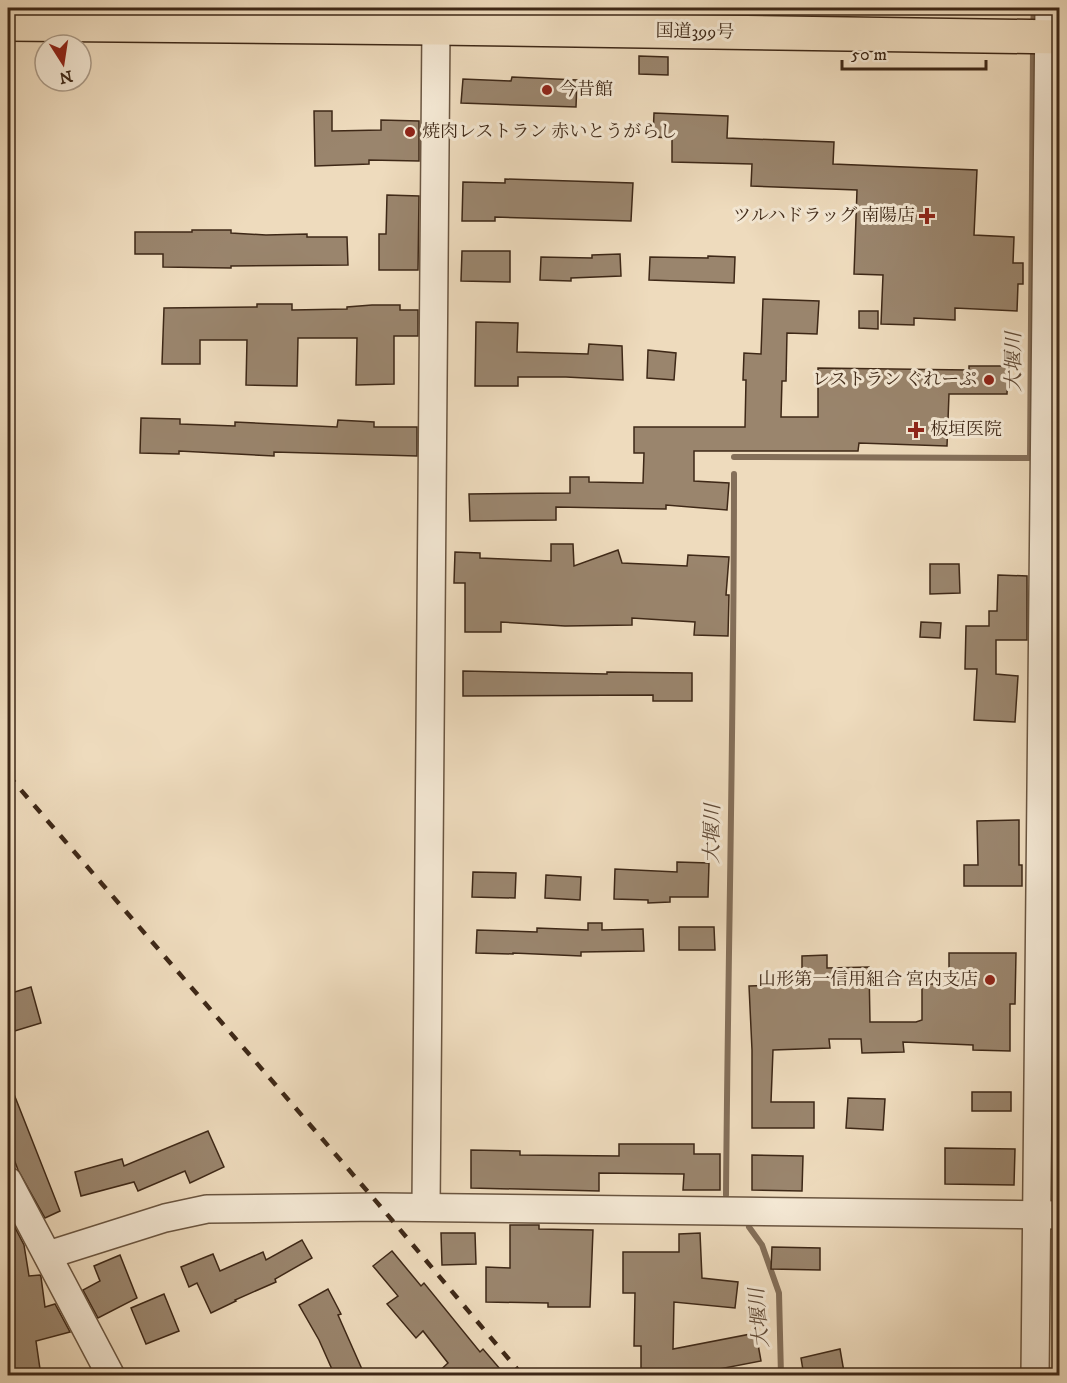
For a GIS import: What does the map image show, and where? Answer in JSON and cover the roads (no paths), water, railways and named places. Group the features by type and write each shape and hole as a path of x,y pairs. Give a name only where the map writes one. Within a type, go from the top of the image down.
{"highway":[{"name":"国道399号","path":"8,24 436,28 1052,27"}],"street":[{"path":"1035,1376 1047,1215 1039,1053 1052,27"},
{"path":"426,1207 436,28"},
{"path":"8,1181 111,1376"},
{"path":"48,1255 165,1218 207,1209 426,1207 1047,1215"}],"waterway":[{"name":"大堰川","path":"1033,27 1034,8"},
{"name":"大堰川","path":"734,457 1030,458 1033,46"},
{"name":"大堰川","path":"726,1195 734,474"},
{"name":"大堰川","path":"749,1227 762,1245 779,1293 781,1376"}],"railway":[{"path":"8,775 381,1207 523,1376"}],"place":[{"name":"今昔館","path":"547,90"},
{"name":"焼肉レストラン 赤いとうがらし","path":"410,132"},
{"name":"ツルハドラッグ 南陽店","path":"927,216"},
{"name":"レストラン ぐれーぷ","path":"989,380"},
{"name":"板垣医院","path":"916,430"},
{"name":"山形第一信用組合 宮内支店","path":"990,980"}]}
